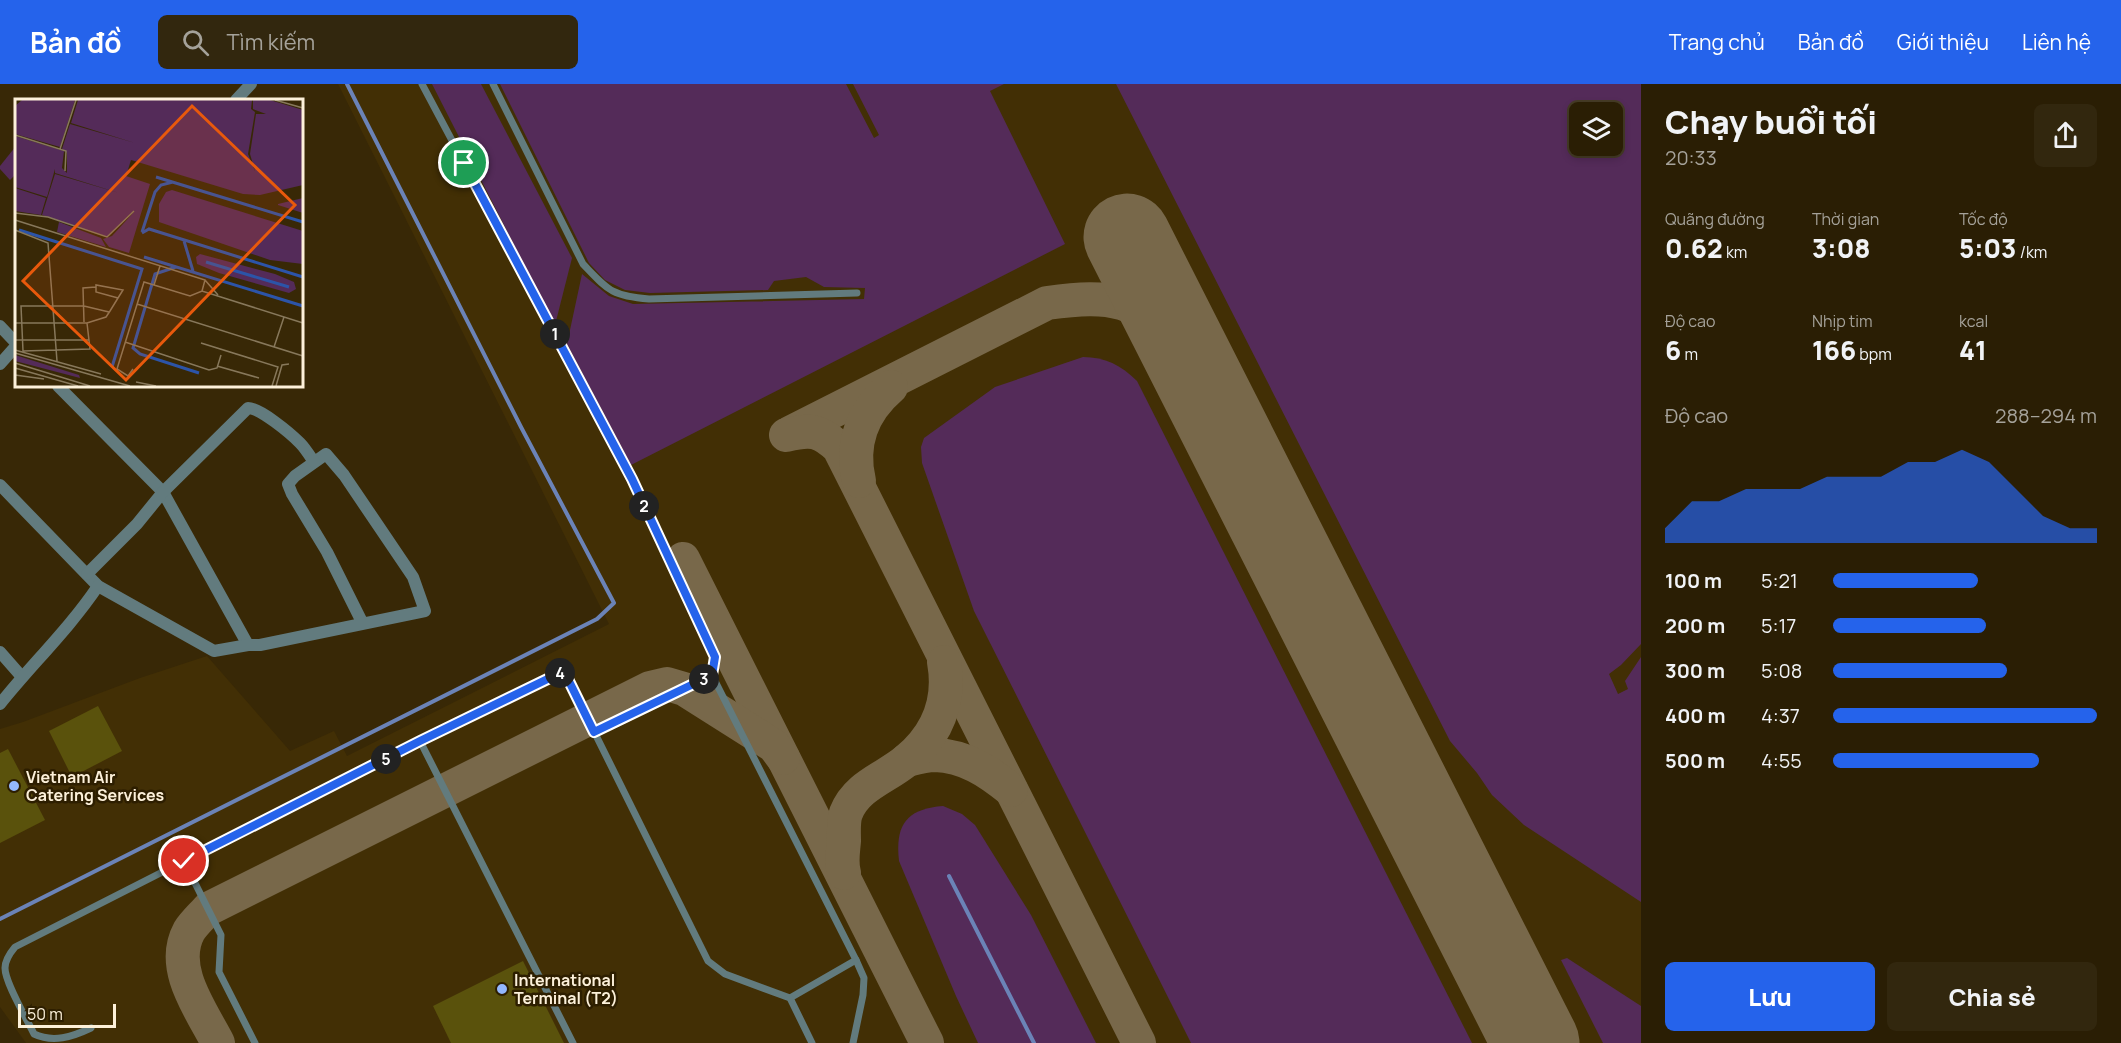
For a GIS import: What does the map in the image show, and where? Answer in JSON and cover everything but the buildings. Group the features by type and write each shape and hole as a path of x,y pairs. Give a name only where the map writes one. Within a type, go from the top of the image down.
{"street":[{"path":"237,99 251,84"},
{"path":"0,326 15,343"},
{"path":"0,364 15,345"},
{"path":"59,387 164,492 248,645"},
{"path":"87,574 137,524 164,492 248,408 254,408 281,427 301,444 314,462"},
{"path":"0,485 98,586 214,651 260,645 363,624 425,611 413,578 344,475 326,454 288,484 327,552 363,624"},
{"path":"0,704 22,676 45,654 79,614 98,586"},
{"path":"0,652 22,676"}],"lane":[{"path":"422,84 632,479 715,657 712,675 856,960 864,978 854,1043"},
{"path":"493,84 583,264 606,288 624,297 649,299 857,293"},
{"path":"91,1028 66,1040 52,1042 42,1040 34,1034 7,979 5,968 9,954 15,947 420,741 564,671 708,961 725,974 790,998 812,1043"},
{"path":"594,732 712,675"},
{"path":"420,741 573,1043"},
{"path":"184,861 221,935 219,972 255,1043"},
{"path":"790,998 856,960"}],"shaded area":[{"path":"338,84 1641,84 1641,1043 26,1043 0,1007 0,729 207,656 290,751 334,731 347,756 609,624"},
{"path":"432,84 481,84 572,258 555,325"},
{"path":"500,84 846,84 874,138 879,135 853,84 1004,84 990,91 1065,244 631,465 567,344 582,274 609,296 633,304 864,299 865,288 824,287 806,277 774,281 768,290 650,293 625,290 605,280 589,263"},
{"path":"1116,84 1641,84 1641,644 1609,674 1618,694 1628,689 1625,681 1641,657 1641,902 1524,825 1492,795 1450,741"},
{"path":"15,147 15,175 10,180 0,166"},
{"path":"1083,357 1098,358 1112,363 1125,370 1137,381 1472,1043 1191,1043 974,611 922,463 921,447 924,438 995,387"},
{"path":"943,806 962,814 975,825 1031,915 1096,1043 978,1043 899,861 899,838 906,821 920,811"},
{"path":"1567,958 1641,1006 1641,1043 1603,1043 1561,960"}],"waterway":[{"path":"0,919 597,619 614,603 521,427 347,84"},
{"path":"949,876 1034,1043"}],"taxiway":[{"path":"790,433 1047,303 1089,299 1122,303 1137,309 1151,319 1183,348"},
{"path":"859,481 856,454 861,429 873,406 891,387"},
{"path":"786,435 815,432 839,448 1139,1043"},
{"path":"683,559 927,1043"},
{"path":"844,873 842,857 846,813 857,795 907,760 934,728 943,704 946,676 944,662"},
{"path":"218,1043 190,989 183,959 184,945 189,931 208,909 650,688 667,684 684,689 774,746 783,758"},
{"path":"907,760 935,755 956,758 985,771 1011,790"}],"runway":[{"path":"1127,237 1536,1043"}],"place":[{"name":"Vietnam Air Catering Services","path":"14,786"},
{"name":"International Terminal (T2)","path":"502,989"}],"route":[{"path":"184,861 564,671 594,732 712,675 715,657 632,479 464,163"}]}
